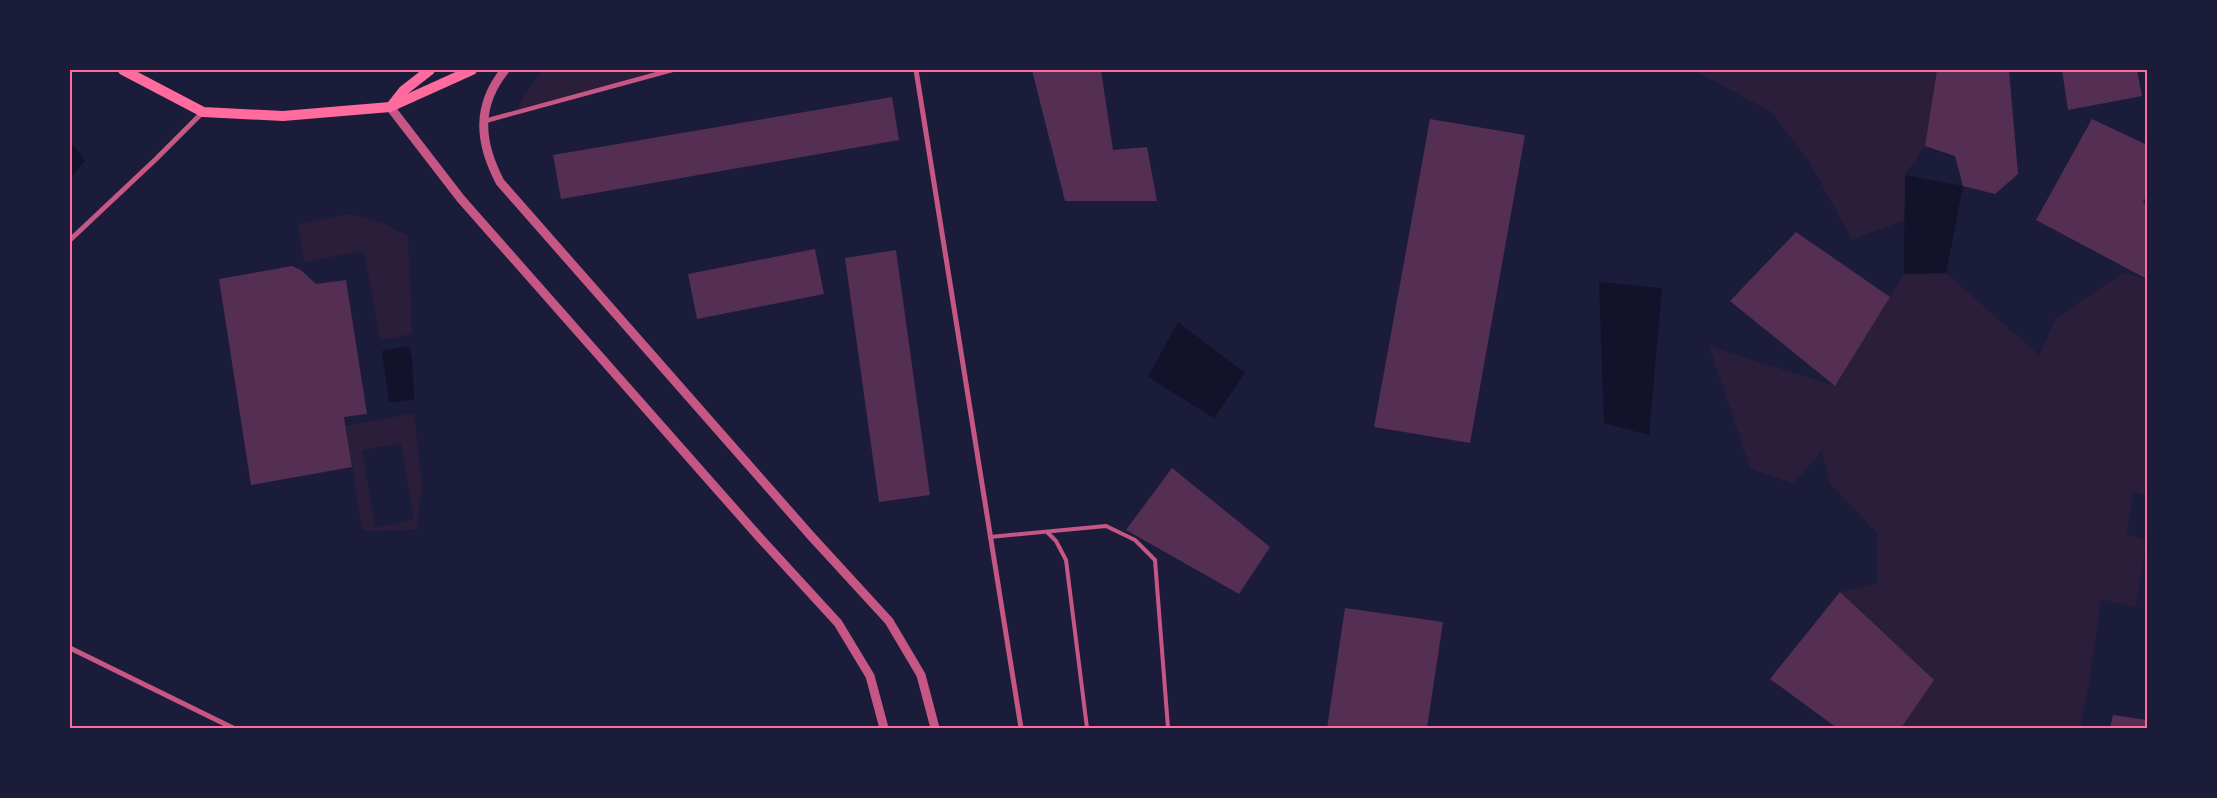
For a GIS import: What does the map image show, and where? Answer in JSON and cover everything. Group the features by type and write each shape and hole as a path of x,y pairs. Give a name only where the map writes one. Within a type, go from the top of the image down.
{"main road":[{"path":"123,70 203,112 283,116 390,107 472,70"},
{"path":"390,107 403,91 430,70"}],"street":[{"path":"505,70 490,94 485,107 484,121 487,151 500,182 811,536 889,621 921,675 936,728"},
{"path":"484,121 672,70"},
{"path":"916,70 1022,728"},
{"path":"390,107 461,199 760,538 838,623 870,676 884,728"},
{"path":"70,240 203,112"},
{"path":"70,648 233,728"}],"lane":[{"path":"990,537 1106,526 1135,540 1155,560 1168,728"},
{"path":"1046,532 1056,541 1066,560 1087,728"}],"shaded area":[{"path":"543,70 672,70 516,113 524,95"},
{"path":"1693,70 1937,70 1925,146 1905,175 1905,220 1852,240 1809,161 1770,111"},
{"path":"70,145 73,145 85,161 70,178"},
{"path":"1905,175 1963,186 1946,273 1904,274"},
{"path":"351,214 383,223 408,236 412,334 380,340 364,251 304,262 298,224"},
{"path":"2124,272 2147,280 2147,496 2133,491 2127,534 2146,541 2136,608 2101,599 2090,678 2080,728 1901,728 1840,592 1877,583 1877,533 1829,483 1822,451 1793,484 1750,468 1709,346 1835,386 1904,274 1946,273 2039,355 2056,318"},
{"path":"1599,282 1662,288 1649,435 1604,423"},
{"path":"1178,322 1245,373 1214,418 1148,377"},
{"path":"409,346 412,359 414,399 389,403 382,351"},
{"path":"414,413 422,485 417,530 362,531 346,426","holes":["401,444 414,520 375,527 362,450"]}],"building":[{"path":"1032,70 1101,70 1113,150 1147,147 1157,201 1065,201"},
{"path":"1937,70 2009,70 2018,174 1995,194 1963,186 1955,156 1925,146"},
{"path":"2062,70 2137,70 2142,96 2068,110"},
{"path":"892,97 899,140 561,199 553,155"},
{"path":"1430,119 1525,135 1470,443 1374,427"},
{"path":"2092,119 2147,145 2147,193 2143,203 2147,204 2147,279 2036,220"},
{"path":"1796,232 1890,297 1835,386 1730,301"},
{"path":"815,249 824,294 697,319 688,274"},
{"path":"896,250 930,495 879,502 845,258"},
{"path":"292,266 301,270 316,284 346,280 367,414 344,417 352,467 251,485 219,279"},
{"path":"1172,468 1270,547 1239,594 1126,530"},
{"path":"1840,592 1934,680 1901,728 1837,728 1770,679"},
{"path":"1345,608 1443,622 1427,728 1327,728"},
{"path":"2113,715 2147,720 2147,728 2110,728"}]}
